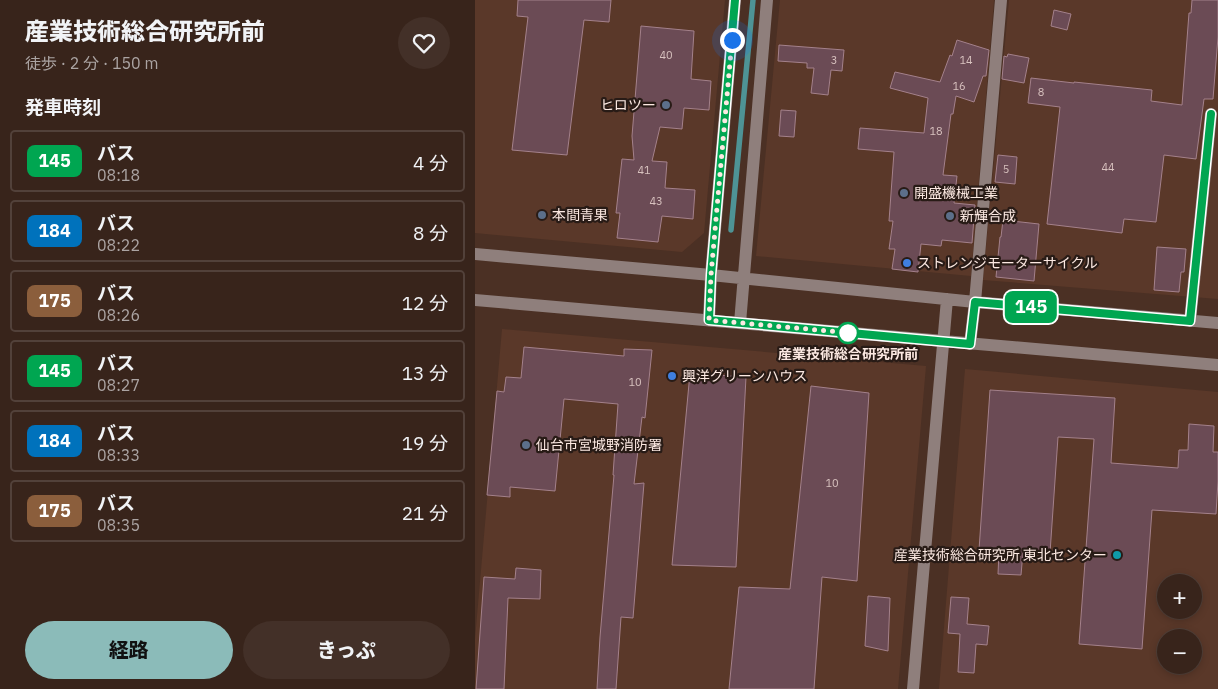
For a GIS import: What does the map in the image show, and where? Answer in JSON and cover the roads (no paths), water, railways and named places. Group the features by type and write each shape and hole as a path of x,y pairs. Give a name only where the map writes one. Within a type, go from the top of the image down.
{"street":[{"path":"709,320 711,275 735,0"},
{"path":"740,323 767,0"},
{"path":"970,344 1001,0"},
{"path":"1190,321 1211,114"},
{"path":"475,254 743,278 975,302 1218,323"},
{"path":"913,689 947,299"},
{"path":"475,300 1218,365"}],"waterway":[{"path":"731,230 753,0"}],"place":[{"name":"ヒロツー","path":"666,105"},
{"name":"開盛機械工業","path":"904,193"},
{"name":"本間青果","path":"542,215"},
{"name":"新輝合成","path":"950,216"},
{"name":"ストレンジモーターサイクル","path":"907,263"},
{"name":"産業技術総合研究所前","path":"848,333"},
{"name":"興洋グリーンハウス","path":"672,376"},
{"name":"仙台市宮城野消防署","path":"526,445"},
{"name":"産業技術総合研究所 東北センター","path":"1117,555"}]}
